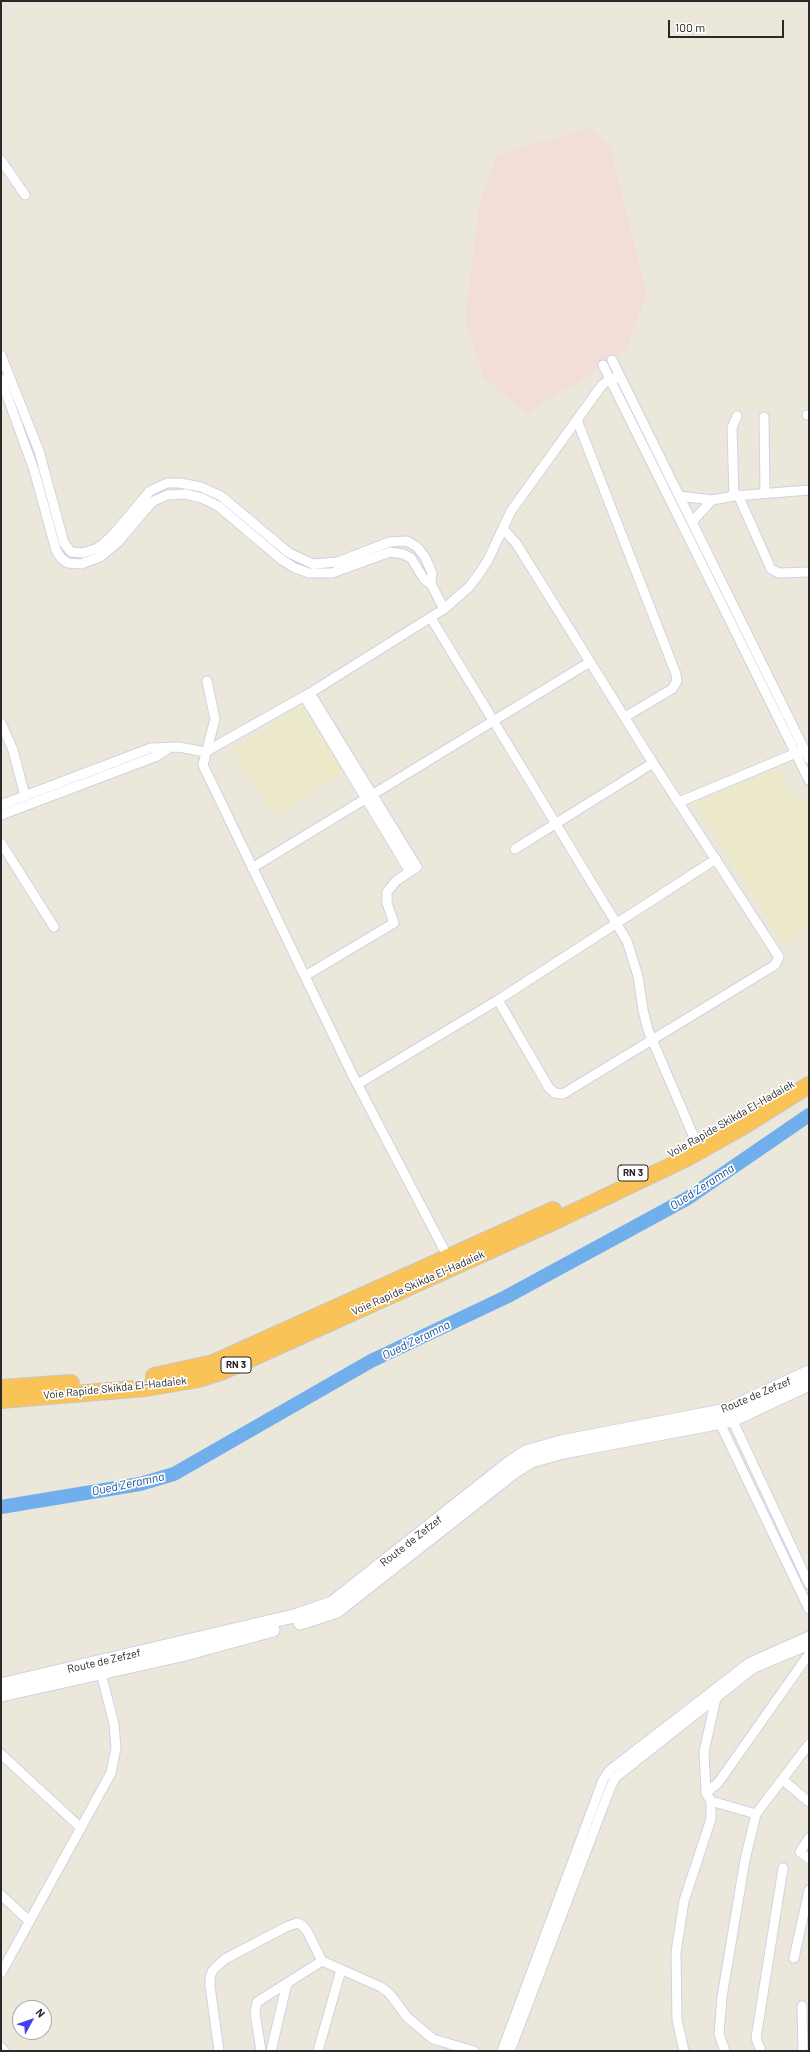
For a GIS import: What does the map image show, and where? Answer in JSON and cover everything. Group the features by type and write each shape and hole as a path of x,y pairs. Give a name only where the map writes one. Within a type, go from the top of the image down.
{"highway":[{"name":"Voie Rapide Skikda El-Hadaiek","path":"1,1400 146,1388 199,1379 221,1372 451,1262 696,1142 809,1074"},
{"name":"Voie Rapide Skikda El-Hadaiek","path":"1,1388 154,1376 213,1363 451,1262 687,1158 742,1128 809,1085"}],"main road":[{"name":"Route de Zefzef","path":"1,1685 298,1615 332,1603 508,1464 526,1452 561,1442 723,1416 809,1372"},
{"name":"Route de Zefzef","path":"1,1695 181,1655 337,1611 514,1472 531,1461 563,1452 723,1416 809,1384"}],"street":[{"path":"1,160 25,195"},
{"path":"1,355 39,450 64,543 68,549 75,553 92,556 112,548 152,502 167,495 185,494 202,498 218,506 282,560 302,570 317,574 332,573 394,552 403,554 411,558 424,579 431,584 444,609"},
{"path":"612,360 803,751 809,780"},
{"path":"603,365 803,751 809,759"},
{"path":"1,805 151,748 179,747 205,752 307,694 431,618 461,595 479,574 488,560 517,503 602,385 610,379 620,377"},
{"path":"1,379 32,464 58,554 64,561 73,564 81,564 92,556 112,536 150,490 167,483 180,483 201,487 221,496 290,553 297,558 313,564 334,563 389,542 407,542 417,547 424,557 432,573 431,584"},
{"path":"737,416 732,428 736,495 771,569 779,573 809,572"},
{"path":"764,417 765,493"},
{"path":"577,420 676,674 676,681 672,689 625,717"},
{"path":"679,496 712,500 736,495 809,490"},
{"path":"692,522 712,500"},
{"path":"498,1000 549,1088 559,1094 566,1093 775,965 779,960 777,951 653,763 516,543 503,529"},
{"path":"431,618 557,823 627,941 635,964 643,1010 652,1039 696,1142"},
{"path":"252,868 590,662"},
{"path":"207,681 215,719 205,752 203,765 358,1084 451,1262"},
{"path":"305,976 394,922 387,903 387,892 396,881 414,870 307,694"},
{"path":"1,723 13,750 24,796"},
{"path":"1,815 156,756 170,748"},
{"path":"679,802 803,751"},
{"path":"515,849 653,763"},
{"path":"1,843 54,927"},
{"path":"358,1084 498,1000 716,858"},
{"path":"723,1416 809,1584"},
{"path":"723,1416 809,1609"},
{"path":"502,2051 603,1780 610,1770 750,1662 809,1636"},
{"path":"510,2051 611,1786 624,1770 754,1668 809,1645"},
{"path":"709,1797 809,1654"},
{"path":"1,1973 111,1773 116,1748 114,1724 101,1673"},
{"path":"684,2051 677,2020 676,1952 684,1901 711,1819 704,1752 716,1698"},
{"path":"725,2051 719,2034 722,1997 744,1860 756,1814 809,1744"},
{"path":"1,1754 81,1828"},
{"path":"783,1780 809,1802"},
{"path":"709,1797 756,1814"},
{"path":"809,1838 800,1852 809,1859"},
{"path":"761,2051 756,2038 783,1868"},
{"path":"794,1958 809,1890"},
{"path":"1,1895 29,1921"},
{"path":"219,2051 210,1986 210,1977 213,1970 219,1964 286,1926 297,1923 302,1925 307,1931 322,1961 385,1990 407,2017 433,2038 474,2051"},
{"path":"261,2051 255,2013 257,2002 322,1961"},
{"path":"318,2051 341,1970"},
{"path":"271,2051 287,1983"},
{"path":"802,2006 803,2051"},
{"path":"803,2024 809,2037"},
{"path":"1,2047 4,2051"}],"shaded area":[{"path":"589,128 610,147 647,293 626,351 529,413 514,404 483,376 465,319 479,205 497,155"},
{"path":"304,705 344,772 276,817 233,750"},
{"path":"779,769 795,803 724,850 695,802"},
{"path":"808,796 809,926 784,945 725,852"}],"waterway":[{"name":"Oued Zeramna","path":"1,1507 140,1484 174,1474 371,1361 506,1297 688,1198 809,1115"}]}
